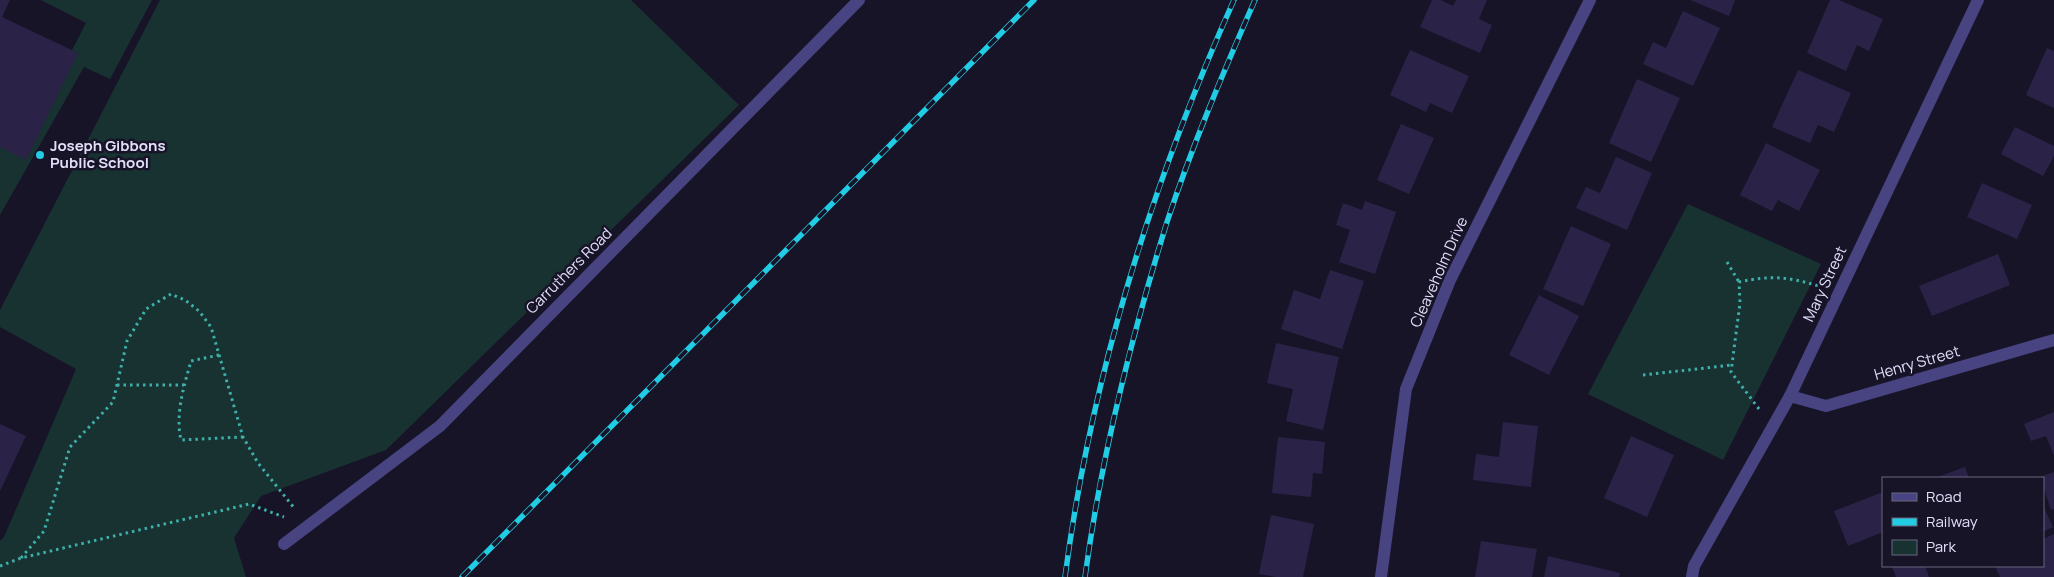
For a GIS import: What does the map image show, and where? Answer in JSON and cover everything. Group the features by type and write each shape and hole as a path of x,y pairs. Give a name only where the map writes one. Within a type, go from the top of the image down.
{"street":[{"name":"Carruthers Road","path":"284,544 440,426 859,0"},
{"name":"Cleaveholm Drive","path":"1381,577 1406,390 1450,280 1590,0"},
{"name":"Mary Street","path":"1692,577 1694,566 1790,396 1978,0"},
{"name":"Henry Street","path":"1790,396 1826,406 2054,340"}],"path":[{"path":"1727,262 1739,282 1740,303 1731,372 1772,427"},
{"path":"1739,282 1757,278 1790,278 1839,292"},
{"path":"21,558 44,531 70,447 113,402 126,341 146,308 171,294 185,300 199,311 211,327 242,437 258,463 308,525"},
{"path":"219,354 191,361 184,385 178,426 181,440 242,437"},
{"path":"1643,375 1732,365"},
{"path":"117,385 184,385"},
{"path":"0,566 21,558 249,504 308,525"}],"green space":[{"path":"41,0 152,0 110,79 84,67 0,215 0,123 28,135 86,23"},
{"path":"160,0 631,0 739,105 386,450 261,496 234,538 246,577 0,577 0,541 4,537 76,369 0,327 0,310"},
{"path":"1688,204 1821,264 1723,460 1588,394"}],"building":[{"path":"0,0 10,0 2,17 78,53 26,160 0,147"},
{"path":"1432,0 1441,0 1453,6 1456,0 1487,0 1479,19 1492,25 1480,53 1420,27"},
{"path":"1690,0 1735,0 1729,16"},
{"path":"1830,0 1839,0 1883,19 1869,51 1857,45 1846,71 1807,53"},
{"path":"1683,11 1720,28 1693,86 1643,64 1653,42 1666,48"},
{"path":"2047,48 2054,51 2054,108 2026,95"},
{"path":"1410,50 1469,76 1452,113 1430,103 1426,112 1390,95"},
{"path":"1798,70 1851,93 1834,132 1818,125 1810,143 1772,127"},
{"path":"1637,79 1680,98 1651,162 1609,143"},
{"path":"1401,124 1434,138 1409,194 1377,180"},
{"path":"2015,127 2054,146 2054,156 2043,176 2001,154"},
{"path":"1766,143 1820,170 1799,211 1778,200 1772,211 1740,195"},
{"path":"1616,157 1652,173 1627,230 1576,208 1586,187 1600,193"},
{"path":"1982,183 2032,205 2017,239 1967,217"},
{"path":"1365,201 1396,212 1375,274 1339,262 1350,230 1336,225 1343,203 1362,210"},
{"path":"1571,226 1611,244 1583,306 1543,289"},
{"path":"1998,254 2010,285 1932,316 1919,286"},
{"path":"1330,270 1364,281 1342,349 1281,329 1294,290 1320,299"},
{"path":"1539,295 1579,316 1549,375 1509,355"},
{"path":"1276,343 1339,357 1323,430 1286,421 1293,389 1267,383"},
{"path":"2054,412 2054,456 2046,436 2031,441 2024,424"},
{"path":"1503,422 1538,426 1531,487 1473,480 1476,454 1499,457"},
{"path":"0,424 26,436 0,491"},
{"path":"1631,436 1674,455 1647,517 1604,498"},
{"path":"1278,437 1325,442 1322,474 1313,473 1311,497 1272,493"},
{"path":"1965,467 1969,477 1938,477"},
{"path":"2054,472 2054,509 2051,510 2044,489 2044,477 2040,477"},
{"path":"1882,492 1882,532 1848,546 1834,511"},
{"path":"2044,507 2053,527 2044,532"},
{"path":"1271,515 1314,524 1303,577 1276,577 1259,574"},
{"path":"2054,534 2054,577 2000,577 1995,567 2044,567 2044,539"},
{"path":"1481,541 1537,549 1532,577 1475,577"},
{"path":"1548,556 1620,573 1619,577 1544,577"},
{"path":"1892,567 1925,567 1929,577 1896,577"}],"railway":[{"path":"462,577 1034,0"},
{"path":"1065,577 1076,503 1091,429 1108,355 1128,282 1177,139 1204,69 1234,0"},
{"path":"1085,577 1108,443 1141,310 1167,222 1197,138 1255,0"}],"place":[{"name":"Joseph Gibbons Public School","path":"40,155"}]}
